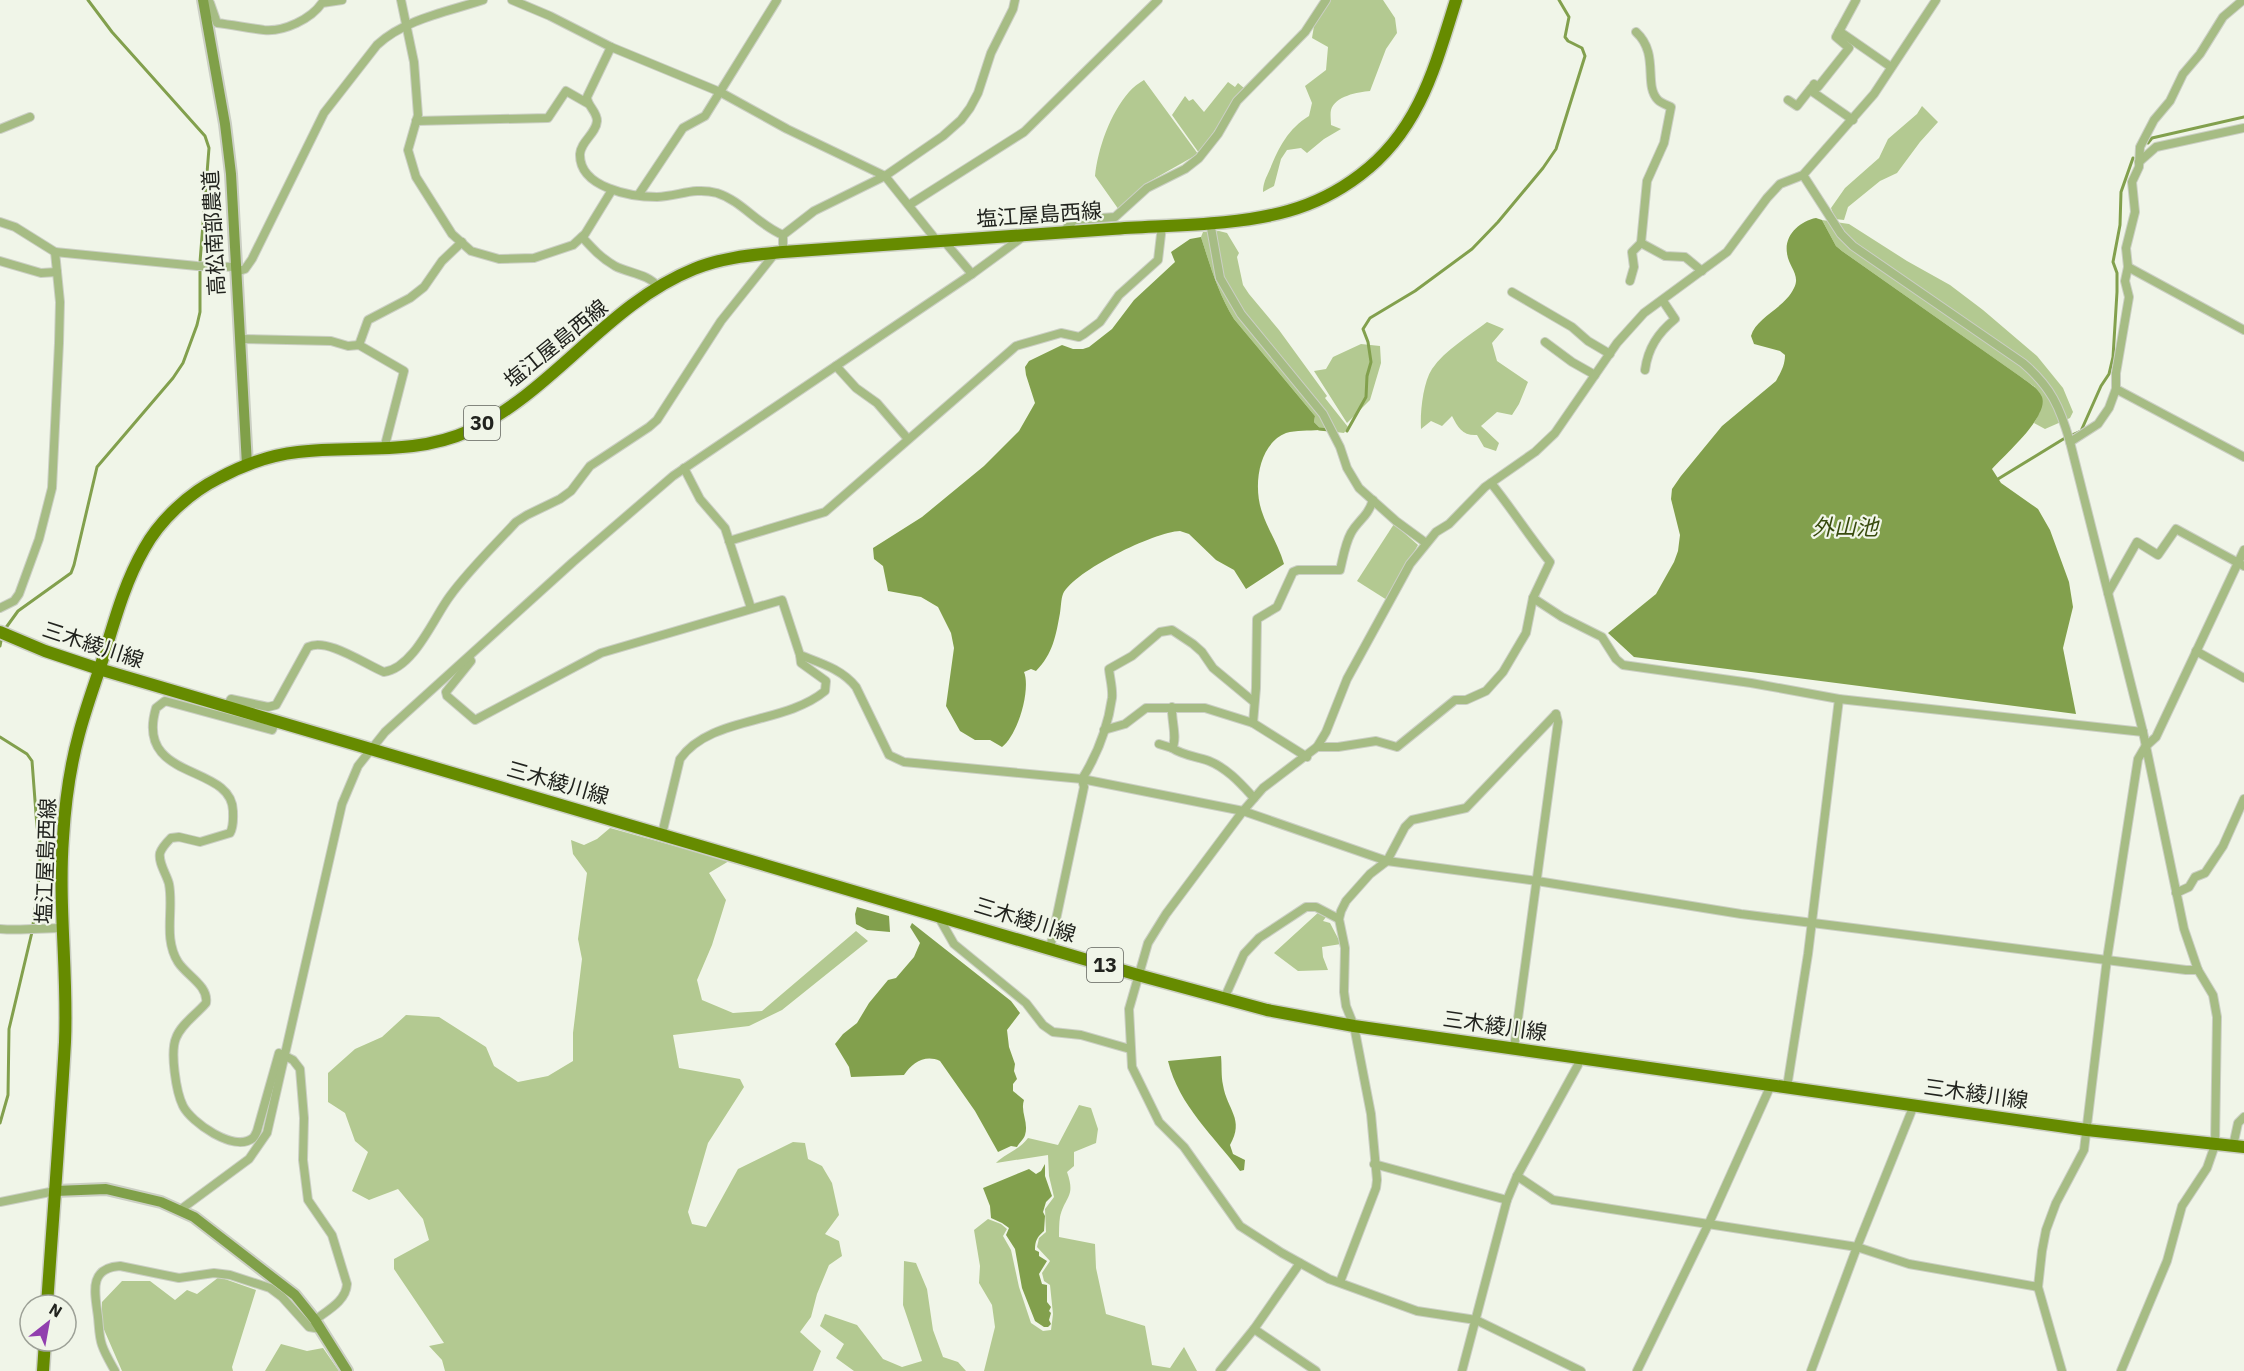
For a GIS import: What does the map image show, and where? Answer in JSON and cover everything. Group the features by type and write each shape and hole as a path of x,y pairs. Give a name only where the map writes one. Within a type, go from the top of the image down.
{"main road":[{"name":"塩江屋島西線","path":"48,1293 65,1038 62,841 69,784 79,734 128,581 157,529 186,500 205,486 247,465 277,456 298,452 384,449 429,443 466,432 503,413 658,287 694,269 731,257 1210,222 1287,212 1324,198 1361,175 1391,146 1416,112 1432,73 1456,0"},
{"name":"三木綾川線","path":"0,632 45,651 99,669 1224,999 1354,1026 2087,1130 2238,1146"},
{"path":"43,1371 44,1353"}],"street":[{"path":"203,0 210,3 217,24 243,25 265,30 280,29 302,20 316,11 322,3 342,0"},
{"name":"高松南部農道","path":"203,0 226,135 233,201 247,465"},
{"path":"401,0 414,62 418,115 408,150 416,177 452,234 471,251 499,259 534,258 573,245 582,237 612,190"},
{"path":"0,222 15,227 55,252 245,269 319,123 377,45 406,25 483,0"},
{"path":"512,0 550,16 611,47 720,92 787,129 885,176 940,241 972,274"},
{"path":"639,194 683,128 705,116 777,0"},
{"path":"227,706 231,699 268,707 276,705 308,647 313,644 321,644 346,653 384,672 390,671 407,659 421,642 451,595 516,522 527,514 560,499 571,491 590,466 657,420 721,321 779,252 783,235 814,211 885,176 943,136 970,108 1015,0"},
{"path":"909,205 1024,132 1158,0"},
{"path":"1062,232 1074,220 1115,218 1147,188 1185,169 1199,158 1218,134 1237,101 1305,32 1326,0"},
{"path":"1813,85 1818,87 1849,48 1836,37 1856,0"},
{"path":"1581,1371 1476,1320 1417,1311 1340,1281 1329,1279 1240,1226 1184,1147 1159,1122 1132,1067 1129,1009 1148,943 1166,914 1243,811 1263,788 1307,757 1317,747 1326,732 1347,679 1410,564 1426,543 1436,532 1449,525 1491,483 1535,452 1555,433 1610,354 1644,313 1727,252 1780,184 1803,175 1874,94 1936,0"},
{"path":"2070,442 2098,424 2109,408 2116,389 2116,373 2129,297 2126,281 2128,267 2126,248 2135,212 2132,182 2139,162 2140,147 2154,120 2170,101 2183,74 2200,54 2223,17 2243,0"},
{"path":"1839,31 1891,67"},
{"path":"1630,281 1634,267 1632,252 1641,243 1647,181 1664,143 1671,107 1658,100 1651,86 1652,71 1648,51 1642,38 1636,32"},
{"path":"587,103 587,97 611,47"},
{"path":"1788,100 1797,106 1813,85"},
{"path":"1813,85 1853,120"},
{"path":"416,121 548,118 566,91 587,103 595,114 597,121 582,145 580,154 582,164 593,181 612,190 657,197 695,190 716,193 734,201 783,235"},
{"path":"0,129 30,117"},
{"path":"2139,162 2156,147 2243,129"},
{"path":"1803,175 1841,234 1853,246 2023,363 2041,378 2053,395 2063,417 2070,442 2143,732 2184,929 2198,970 2213,994 2217,1017 2215,1145 2207,1168 2182,1206 2167,1261 2121,1371"},
{"path":"1210,222 1221,278 1241,314 1323,414 1340,447 1347,468 1359,488 1396,521 1426,543"},
{"path":"729,542 825,512 1016,346 1061,333 1079,337 1100,322 1119,295 1158,260 1162,226"},
{"path":"180,1210 249,1159 267,1133 342,804 358,766 371,748 385,732 573,562 684,468 1025,236"},
{"path":"582,237 601,257 616,266 648,278 658,287"},
{"path":"359,345 368,320 424,287 442,261 462,242"},
{"path":"1641,243 1665,256 1685,257 1702,271"},
{"path":"0,608 14,601 19,594 39,539 52,488 60,302 55,252"},
{"path":"0,261 41,273 57,272"},
{"path":"2128,267 2244,330"},
{"path":"1512,292 1572,327 1588,341 1610,354"},
{"path":"1645,370 1650,350 1659,333 1675,319 1663,301"},
{"path":"240,339 331,341 348,346 359,345 404,371 384,449"},
{"path":"1545,342 1572,362 1595,375"},
{"path":"836,366 856,388 877,403 908,440"},
{"path":"2116,389 2244,457"},
{"path":"684,468 700,499 725,528 751,608"},
{"path":"1317,747 1338,747 1376,741 1397,747 1455,700 1466,700 1486,691 1503,672 1526,633 1533,598 1550,562 1491,483"},
{"path":"1253,723 1257,619 1277,607 1293,572 1340,570 1347,541 1353,530 1369,513 1373,500"},
{"path":"2108,593 2137,542 2158,555 2176,529 2241,564"},
{"path":"2062,1371 2038,1287 2046,1230 2056,1203 2084,1150 2107,959 2138,759 2145,747 2156,737 2196,651 2241,564 2244,550"},
{"path":"1533,598 1562,617 1602,637 1616,659 1623,665 1751,683 1839,699 2143,732"},
{"path":"469,657 471,661 446,692 447,696 475,720 601,653 782,600 801,663 826,681 825,691 814,700 791,710 724,729 686,750 680,759 662,834"},
{"path":"1050,948 1084,788 1082,778 1094,760 1112,696 1109,669 1132,656 1149,640 1166,629 1172,630 1193,644 1213,668 1254,702"},
{"path":"2196,651 2244,678"},
{"path":"800,655 838,671 849,679 856,687 889,755 895,760 1082,778 1243,811 1387,861 1537,881 1741,914 2198,970"},
{"path":"1787,1086 1812,923 1839,699"},
{"path":"115,1371 101,1343 94,1289 97,1277 103,1270 111,1267 120,1266 179,1278 214,1273 231,1275 270,1288 282,1297 309,1327 318,1324 347,1292 347,1284 332,1236 308,1200 303,1160 304,1118 298,1064 279,1053 258,1131 253,1138 243,1142 229,1141 201,1125 183,1107 175,1071 174,1046 180,1031 206,1003 207,998 201,987 183,970 172,949 169,936 170,892 160,859 160,851 171,838 179,837 200,842 230,833 233,828 233,806 231,798 220,786 179,767 162,753 153,731 156,708 165,701 272,730 276,721"},
{"path":"1172,707 1171,719 1176,740 1172,748"},
{"path":"1104,730 1125,724 1146,708 1205,708 1253,723 1307,757"},
{"path":"1340,1281 1376,1188 1371,1114 1354,1026 1346,1006 1344,992 1345,948 1339,919 1341,911 1346,901 1370,874 1387,861 1405,827 1412,820 1466,808 1556,714 1558,722 1514,1048"},
{"path":"1159,744 1172,748 1182,755 1210,761 1230,773 1254,798"},
{"path":"2176,893 2189,887 2195,877 2205,873 2223,846 2244,798"},
{"path":"1224,999 1244,954 1259,938 1306,907 1316,907 1339,919"},
{"path":"938,915 954,944 1026,1003 1043,1025 1053,1032 1081,1035 1130,1049"},
{"path":"0,929 20,931 63,928"},
{"path":"1462,1371 1507,1200 1516,1176 1578,1065 1578,1058"},
{"path":"1638,1371 1709,1223 1771,1085"},
{"path":"1811,1371 1857,1247 1914,1105"},
{"path":"2238,1146 2238,1123 2244,1117"},
{"path":"1374,1164 1507,1200"},
{"path":"1516,1176 1553,1200 1857,1247 1909,1264 2038,1287"},
{"path":"0,1202 55,1191 106,1188 180,1210 215,1231 295,1295 318,1324 347,1371"},
{"path":"1220,1371 1254,1329 1300,1263"},
{"path":"1254,1329 1316,1371"}],"shaded area":[{"path":"1330,0 1383,0 1395,18 1397,33 1386,49 1370,91 1342,98 1333,105 1331,125 1341,129 1307,153 1301,148 1287,150 1281,159 1274,186 1263,192 1265,180 1281,146 1295,127 1309,116 1312,103 1305,86 1326,70 1328,47 1312,38 1314,26"},
{"path":"1144,80 1198,154 1145,184 1119,210 1095,176 1097,165 1102,143 1116,110 1131,90"},
{"path":"1228,82 1235,87 1238,83 1244,88 1199,153 1172,115 1185,96 1189,101 1193,99 1204,112"},
{"path":"1922,106 1938,122 1897,173 1880,181 1848,207 1844,220 1835,219 1831,208 1845,188 1879,158 1888,139 1917,114"},
{"path":"1822,220 1849,224 1950,285 1983,310 2037,356 2063,388 2073,412 2070,418 2045,429 2034,423 2040,412 2035,387 1842,251 1836,246"},
{"path":"1203,232 1227,233 1239,253 1237,257 1243,285 1327,396 1325,398 1348,427 1344,433 1319,430 1314,422 1315,416 1234,319 1219,289 1201,237"},
{"path":"1487,322 1504,329 1492,343 1497,361 1528,382 1512,415 1497,412 1481,426 1499,443 1496,451 1484,447 1477,435 1468,434 1462,430 1452,416 1442,426 1431,421 1421,429 1423,398 1426,382 1432,369 1450,349"},
{"path":"1361,344 1380,346 1381,363 1370,400 1347,423 1314,371 1326,369 1333,357"},
{"path":"1394,524 1418,545 1387,600 1357,581"},
{"path":"610,828 729,861 709,873 726,900 712,945 697,980 702,1000 733,1013 762,1011 856,931 868,941 782,1010 749,1026 673,1035 679,1068 740,1079 744,1087 708,1143 688,1212 692,1224 706,1227 738,1169 793,1142 805,1143 808,1159 822,1166 832,1183 839,1215 825,1234 839,1241 842,1256 829,1265 817,1294 811,1317 800,1332 821,1351 813,1371 445,1371 442,1360 429,1346 444,1343 394,1269 394,1259 429,1240 423,1219 398,1189 369,1200 352,1191 368,1152 355,1141 345,1113 328,1102 328,1073 355,1049 382,1037 406,1015 439,1017 486,1047 494,1066 518,1082 548,1076 573,1061 573,1033 582,959 578,939 587,873 573,854 571,840 584,845 597,839"},
{"path":"1320,911 1326,917 1323,921 1330,923 1341,944 1322,947 1328,970 1298,971 1274,953"},
{"path":"1079,1105 1091,1108 1098,1129 1096,1143 1074,1152 1074,1166 1067,1172 1070,1192 1060,1217 1059,1237 1095,1244 1096,1268 1106,1314 1145,1326 1152,1365 1170,1368 1184,1347 1197,1371 984,1371 995,1327 992,1305 979,1283 980,1266 974,1230 988,1219 1007,1229 1003,1236 1011,1250 1019,1287 1031,1323 1043,1331 1051,1330 1053,1314 1050,1285 1044,1281 1042,1273 1050,1261 1037,1247 1039,1238 1046,1232 1045,1209 1054,1197 1049,1176 1048,1155 996,1163 1021,1146 1028,1138 1058,1145"},
{"path":"904,1261 916,1263 927,1289 933,1330 943,1357 958,1362 966,1371 854,1371 836,1358 844,1344 820,1326 825,1314 857,1325 883,1359 902,1367 922,1361 903,1305"},
{"path":"219,1277 256,1290 232,1367 233,1371 122,1371 102,1325 102,1302 122,1281 150,1281 175,1300 187,1290 197,1294"},
{"path":"281,1344 307,1351 323,1348 339,1371 265,1371"}],"water":[{"name":"外山池","path":"1816,218 1822,220 1836,246 1842,251 2027,381 2042,397 2039,415 1992,469 2001,483 2038,509 2050,530 2069,582 2073,607 2063,648 2076,714 1634,657 1608,633 1656,594 1674,562 1680,535 1671,499 1672,489 1722,426 1776,381 1780,375 1785,355 1780,351 1754,344 1751,336 1758,323 1784,302 1794,288 1796,279 1788,258 1788,240 1794,230 1804,222"},
{"path":"1201,237 1219,289 1234,319 1315,416 1314,422 1319,427 1319,430 1286,433 1277,439 1269,446 1260,467 1259,502 1284,564 1246,589 1234,570 1216,560 1189,534 1180,531 1134,545 1098,564 1070,585 1063,594 1057,629 1050,651 1036,671 1031,669 1024,672 1026,689 1022,711 1008,741 1002,747 990,740 975,740 960,731 946,706 954,648 951,633 938,607 921,597 888,591 883,566 874,559 873,548 922,517 984,466 1019,431 1035,403 1026,375 1025,367 1029,361 1062,345 1073,349 1089,347 1112,329 1134,300 1175,262 1171,252 1190,239"},
{"path":"857,907 889,916 890,932 867,930 856,924"},
{"path":"912,923 1011,1001 1020,1013 1007,1030 1017,1079 1013,1084 1013,1091 1024,1100 1026,1130 1017,1147 1011,1146 998,1152 975,1111 940,1061 924,1059 911,1067 904,1075 851,1077 849,1067 835,1044 857,1023 869,1003 888,980 896,978 914,957 920,943 910,927"},
{"path":"1221,1056 1223,1085 1234,1115 1236,1128 1230,1145 1233,1154 1245,1160 1244,1170 1240,1171 1198,1120 1180,1092 1168,1061"},
{"path":"1045,1164 1045,1176 1052,1196 1046,1202 1043,1212 1044,1231 1037,1239 1035,1250 1047,1261 1039,1274 1042,1284 1047,1285 1047,1302 1051,1307 1049,1320 1051,1324 1048,1327 1035,1321 1022,1288 1015,1249 1006,1235 1009,1228 991,1218 990,1206 983,1188 1029,1169 1036,1174"}],"waterway":[{"path":"5,629 18,611 71,573 97,467 173,378 183,363 200,312 200,262 209,148 205,136 112,32 88,0"},
{"path":"1347,431 1366,397 1367,376 1371,362 1363,329 1370,318 1415,291 1472,249 1498,222 1556,149 1585,56 1582,48 1565,37 1569,17 1559,0"},
{"path":"2148,143 2152,138 2244,117"},
{"path":"1998,479 2065,438 2081,431 2101,386 2109,374 2113,357 2117,292 2117,273 2113,262 2120,225 2121,192 2133,158"},
{"path":"1319,429 1329,430"},
{"path":"0,646 1,641"},
{"path":"0,737 27,754 32,761 37,827 41,847 32,932 9,1029 8,1095 0,1123"}]}
